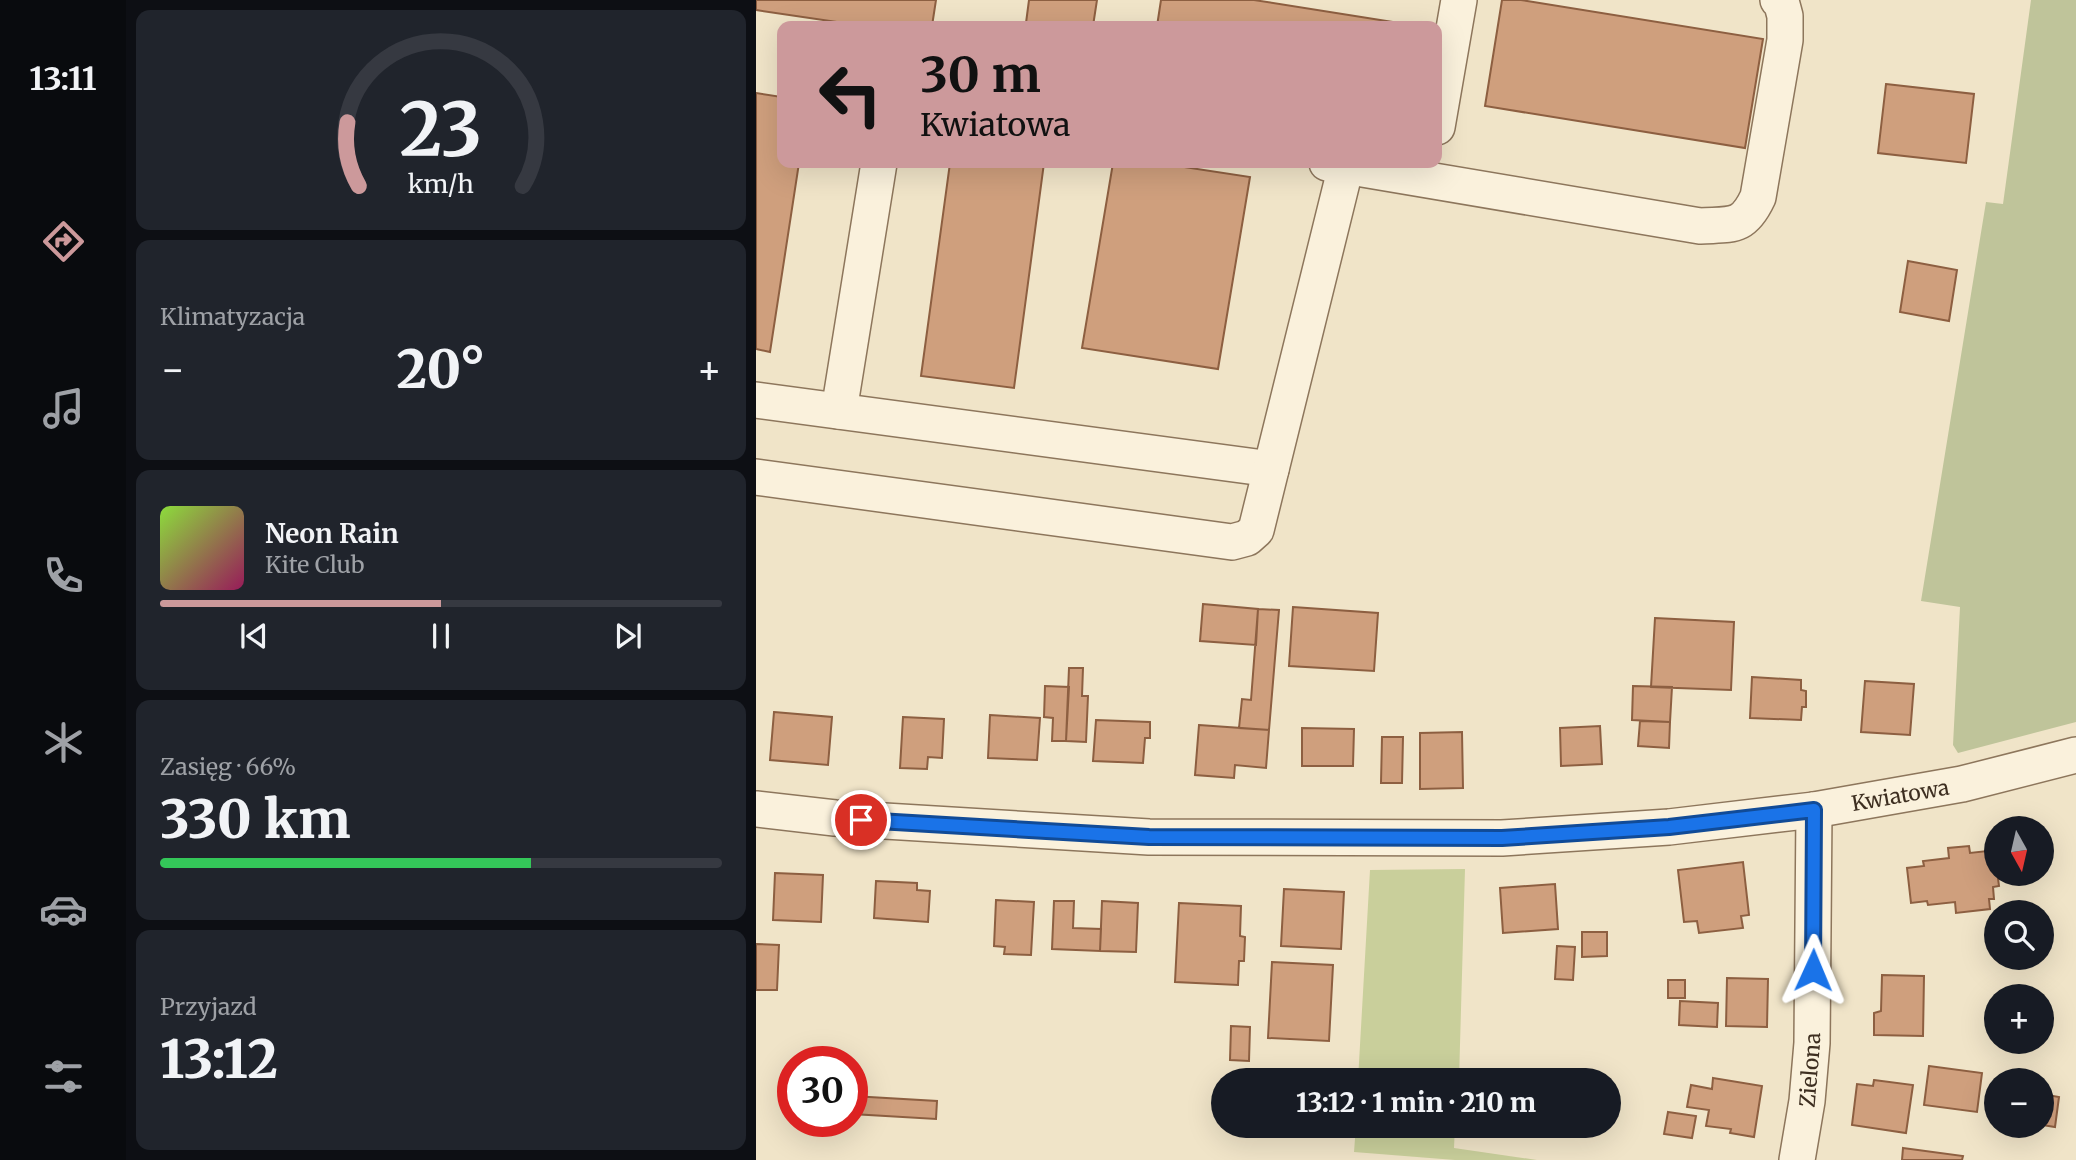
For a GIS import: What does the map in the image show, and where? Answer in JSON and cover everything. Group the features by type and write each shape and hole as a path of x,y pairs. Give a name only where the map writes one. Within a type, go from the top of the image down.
{"street":[{"path":"1442,98 1459,0"},
{"path":"1390,168 1429,171 1700,226 1736,223 1750,215 1758,197 1785,40 1785,16 1781,1 1778,0"},
{"path":"839,411 878,168"},
{"path":"756,477 1232,542 1247,538 1256,530 1271,469 1336,168"},
{"path":"756,400 1271,469"},
{"name":"Kwiatowa","path":"756,809 835,818 1125,836 1502,838 1669,827 1814,810 1962,783 2076,755"},
{"name":"Zielona","path":"1797,1160 1807,1101 1812,1043 1814,810"}],"green space":[{"path":"2031,0 2076,0 2076,722 1958,753 1953,745 1960,607 1921,601 1986,202 2003,204"},
{"path":"1465,869 1459,1068 1359,1068 1370,870"},
{"path":"1355,1138 1454,1138 1454,1148 1537,1160 1455,1160 1354,1152"}],"building":[{"path":"756,0 936,0 933,21 830,21 756,10"},
{"path":"1029,0 1097,0 1094,21 1026,21"},
{"path":"1161,0 1254,0 1386,21 1158,21"},
{"path":"1502,0 1521,0 1763,39 1745,148 1485,106"},
{"path":"1886,84 1974,94 1966,163 1878,153"},
{"path":"756,93 777,96 777,168 798,168 770,352 756,349"},
{"path":"949,168 1043,168 1014,388 921,376"},
{"path":"1112,168 1191,168 1250,177 1218,369 1082,348"},
{"path":"1908,261 1957,270 1949,321 1900,312"},
{"path":"1203,604 1258,609 1256,645 1200,641"},
{"path":"1293,607 1378,613 1374,671 1289,666"},
{"path":"1258,609 1279,610 1269,730 1239,728 1242,699 1251,700"},
{"path":"1655,618 1734,622 1731,690 1651,687"},
{"path":"1069,668 1083,668 1082,696 1088,696 1086,742 1066,741"},
{"path":"1752,677 1801,680 1801,690 1806,691 1806,707 1802,707 1801,720 1750,718"},
{"path":"1865,681 1914,684 1910,735 1861,732"},
{"path":"1045,686 1069,687 1066,741 1052,741 1053,718 1044,717"},
{"path":"1633,686 1672,687 1670,722 1632,720"},
{"path":"774,712 832,717 828,765 770,760"},
{"path":"990,715 1040,718 1037,760 988,758"},
{"path":"903,717 944,719 942,758 928,757 927,769 900,768"},
{"path":"1096,720 1150,722 1150,738 1145,738 1143,763 1093,761"},
{"path":"1640,721 1670,722 1669,748 1638,746"},
{"path":"1199,725 1269,730 1266,768 1235,765 1234,778 1195,775"},
{"path":"1600,726 1602,764 1561,766 1560,728"},
{"path":"1302,728 1354,729 1353,766 1302,766"},
{"path":"1462,732 1463,788 1420,789 1420,733"},
{"path":"1382,737 1403,737 1402,783 1381,783"},
{"path":"1969,846 1970,853 1984,851 1984,886 1999,886 1993,887 1994,899 1984,900 1984,910 1956,913 1955,902 1928,905 1927,901 1911,903 1907,868 1924,866 1923,861 1949,858 1948,848"},
{"path":"1743,862 1749,915 1741,916 1743,928 1699,933 1697,921 1684,922 1678,870"},
{"path":"775,873 823,875 821,922 773,920"},
{"path":"876,881 917,883 917,890 930,891 928,922 874,918"},
{"path":"1555,884 1558,929 1503,933 1500,888"},
{"path":"1284,889 1344,892 1341,949 1281,946"},
{"path":"996,900 1034,902 1031,955 1004,954 1005,947 994,946"},
{"path":"1054,901 1074,901 1073,928 1101,929 1100,951 1052,949"},
{"path":"1102,901 1138,903 1136,952 1100,951"},
{"path":"1179,903 1241,906 1240,936 1245,937 1244,961 1239,961 1238,985 1175,982"},
{"path":"1582,932 1607,932 1607,956 1582,957"},
{"path":"756,944 779,945 777,990 756,990"},
{"path":"1557,946 1575,947 1573,980 1555,979"},
{"path":"1272,962 1333,965 1329,1041 1268,1038"},
{"path":"1882,975 1924,976 1923,1036 1874,1035 1874,1013 1881,1011"},
{"path":"1727,978 1768,979 1767,1027 1726,1026"},
{"path":"1668,980 1685,980 1685,998 1668,998"},
{"path":"1680,1001 1718,1003 1717,1027 1679,1025"},
{"path":"1231,1026 1250,1027 1249,1061 1230,1060"},
{"path":"1929,1066 1982,1073 1977,1112 1924,1105"},
{"path":"1713,1078 1762,1086 1754,1137 1730,1133 1731,1129 1706,1126 1709,1110 1687,1107 1691,1085 1712,1089"},
{"path":"1874,1080 1913,1085 1906,1133 1852,1125 1857,1084 1873,1086"},
{"path":"2054,1096 2059,1097 2054,1127"},
{"path":"868,1097 937,1101 936,1119 868,1115"},
{"path":"1668,1112 1696,1116 1692,1138 1664,1134"},
{"path":"1903,1148 1963,1156 1962,1160 1902,1160"}],"route":[{"path":"861,820 1149,837 1502,838 1669,827 1814,810 1813,970"}]}
